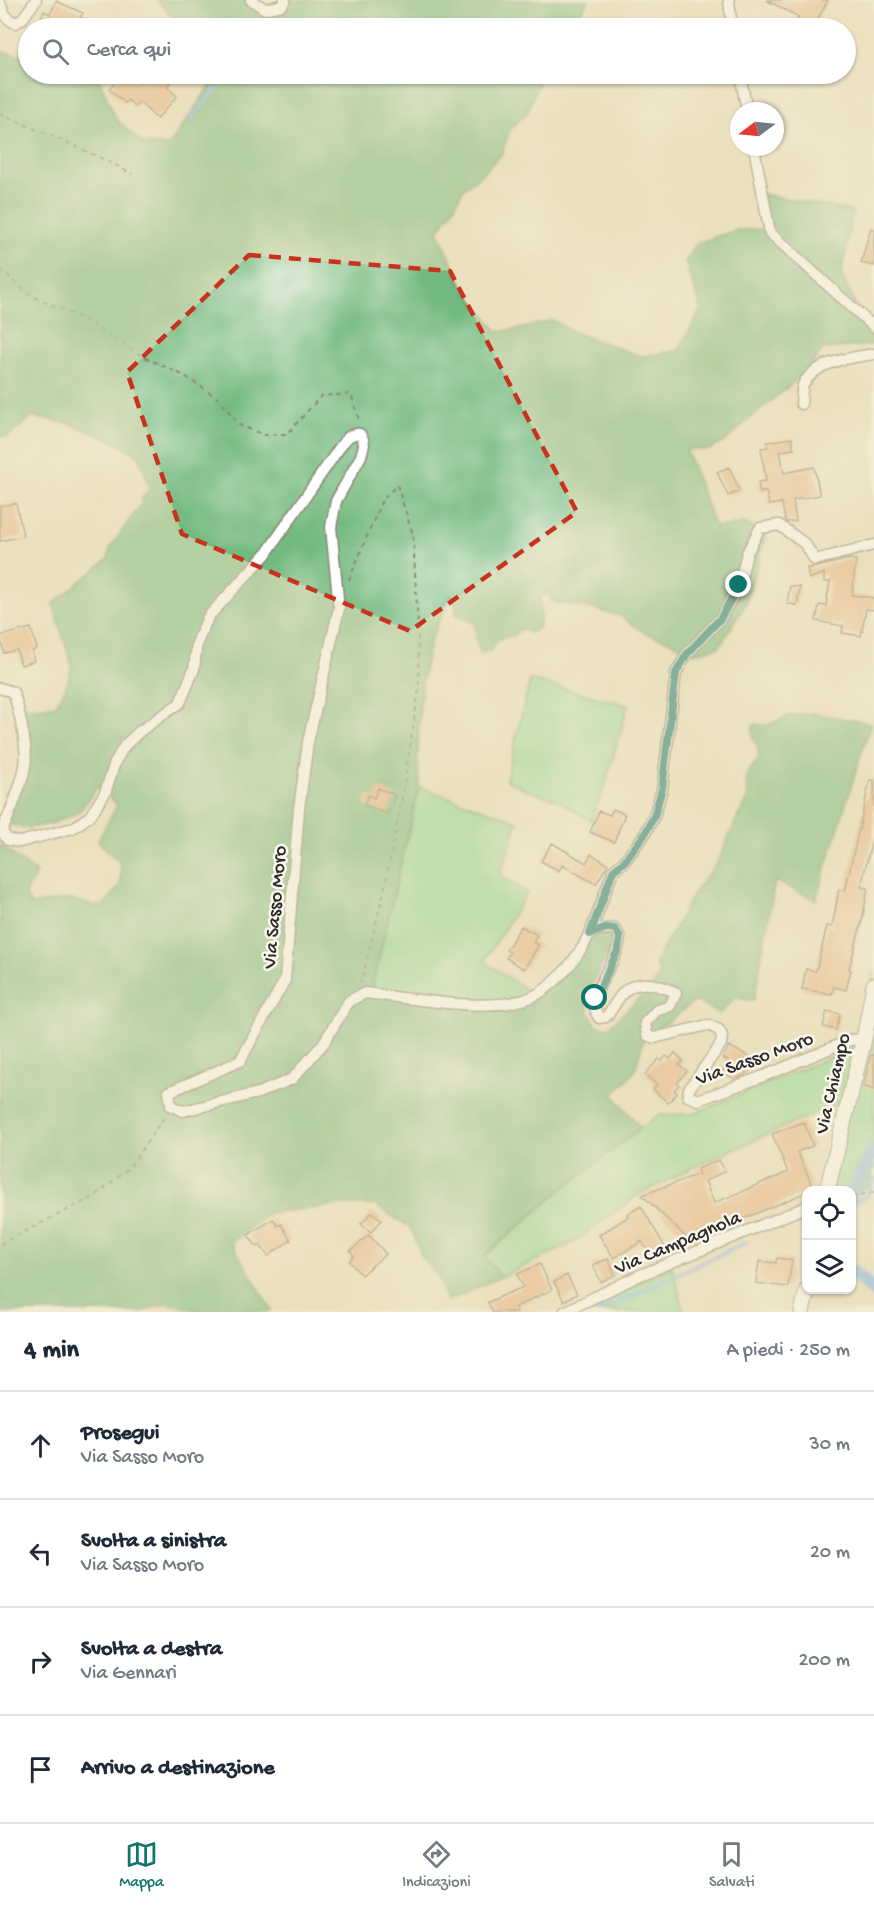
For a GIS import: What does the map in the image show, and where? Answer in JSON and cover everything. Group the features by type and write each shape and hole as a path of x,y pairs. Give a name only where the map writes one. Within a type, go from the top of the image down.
{"main road":[{"name":"Via Chiampo","path":"828,1186 864,1039 874,985"},
{"path":"802,1312 806,1294"}],"street":[{"path":"22,18 36,0"},
{"path":"251,0 265,9 282,5 285,0"},
{"path":"729,0 731,18"},
{"path":"0,3 7,17 16,23 18,21"},
{"path":"742,84 745,102"},
{"path":"756,156 770,233 874,327"},
{"path":"801,404 802,387 811,375 827,364 874,354"},
{"path":"0,688 13,692 20,712 26,764 2,832 8,840 20,842 73,828 90,816 105,793 115,762 124,745 180,703 194,669 197,643 208,617 266,554 342,444 349,436 360,434"},
{"name":"Via Sasso Moro","path":"171,1106 169,1092 240,1061 285,980 299,809 308,742 339,608 331,527 336,501 361,456 364,445 360,434"},
{"path":"171,1106 183,1111 258,1093 292,1079 323,1044 349,1001 364,993 472,1005 518,1001 537,994 563,973 582,948 590,934 613,871 623,863 645,834 654,816 662,789 676,673 687,654 720,619 739,585 747,553 760,528 778,525 805,544 815,560 874,545"},
{"name":"Via Sasso Moro","path":"590,934 607,928 615,929 620,937 618,950 595,998 595,1012 599,1018 606,1017 626,990 643,982 663,986 676,993 670,1006 656,1011 645,1023 646,1035 654,1038 708,1025 719,1029 722,1036 721,1044 689,1089 688,1096 698,1100 764,1076 850,1040 864,1039"},
{"name":"Via Campagnola","path":"564,1312 638,1276 802,1208"}],"path":[{"path":"0,114 97,155 132,174"},
{"path":"0,269 31,296 81,318 144,357 185,376 219,399 239,425 264,435 287,434 321,396 351,394 360,424 360,434"},
{"path":"347,586 382,500 397,484 413,535 419,689 386,881 361,982 364,993"},
{"path":"0,1244 95,1196 129,1168 159,1127 171,1106"},
{"path":"856,1196 874,1192"}],"highlighted area":[{"path":"249,255 450,271 577,512 410,631 182,534 127,372"}],"green space":[{"path":"157,0 255,0 262,8 284,0 589,0 577,18 174,18"},
{"path":"0,51 18,54 18,84 101,84 116,119 143,144 169,146 211,84 538,84 527,113 510,129 502,153 482,174 464,188 450,215 438,231 463,286 498,332 553,320 573,332 641,356 678,351 701,309 685,262 697,243 736,230 764,229 762,194 853,211 841,275 874,345 823,349 806,372 727,440 709,450 686,449 715,527 745,523 766,535 746,604 719,647 694,653 670,641 645,633 620,616 552,601 547,592 540,599 541,618 538,628 530,633 520,629 513,636 499,639 491,651 481,653 477,644 475,624 456,615 456,605 451,596 430,643 421,696 418,733 419,787 371,992 523,1010 528,991 549,981 583,942 601,934 614,934 615,939 587,994 588,1011 597,1026 609,1027 655,983 659,973 655,963 695,891 717,863 745,805 748,795 747,774 759,758 758,748 753,739 753,724 768,725 789,716 812,713 871,723 816,900 775,881 754,1001 735,998 719,1014 695,1001 643,1041 635,1071 613,1095 641,1128 566,1186 484,1256 501,1277 447,1301 438,1277 421,1255 411,1228 375,1205 344,1205 269,1213 231,1243 272,1310 266,1312 203,1312 167,1303 141,1312 0,1312 0,845 36,873 25,895 31,905 67,899 102,907 120,886 121,864 98,841 117,805 98,786 79,812 54,823 29,828 6,824 24,750 17,711 23,705 36,708 56,705 65,689 72,666 53,604 108,559 110,548 150,488 139,455 111,440 68,423 32,417 8,437 0,436"},
{"path":"530,680 628,705 605,785 591,821 558,800 532,792 506,780"},
{"path":"419,787 518,821 500,874 527,893 484,961 528,991 523,1010 370,992"},
{"path":"874,971 874,1168 866,1187 856,1191 856,1186 826,1186 845,1100 696,1166 638,1195 573,1243 501,1277 484,1257 566,1186 658,1115 693,1114 859,1045"},
{"path":"672,1266 684,1312 579,1312"}],"building":[{"path":"766,0 828,0 818,18 799,17"},
{"path":"56,1 83,13 80,17 82,18 41,18 44,11 50,14"},
{"path":"114,84 169,84 167,87 177,96 157,119 139,102 135,107 128,100 125,103 109,89"},
{"path":"871,228 874,229 874,266 861,263"},
{"path":"792,438 794,449 780,451 784,473 814,467 820,495 793,500 796,521 788,522 785,520 782,503 769,505 766,491 760,493 758,482 766,481 761,448 768,447 767,442"},
{"path":"729,467 740,491 728,496 717,472"},
{"path":"16,503 23,536 0,541 0,506"},
{"path":"849,559 856,560 852,595 874,598 874,610 866,609 861,636 842,633 843,626 816,621 819,605 826,606 830,582 824,582 824,573 809,579 807,568"},
{"path":"790,586 800,587 797,605 787,604"},
{"path":"31,628 37,649 32,651 34,661 21,665 17,650 4,653 0,636"},
{"path":"870,780 874,780 874,839 872,839 861,887 868,888 846,990 834,987 832,994 802,989 806,969 816,971 827,926 832,927 839,889 845,891"},
{"path":"378,788 395,795 388,814 364,805 368,795 374,798"},
{"path":"613,809 625,814 614,842 590,832 599,811 610,815"},
{"path":"552,843 586,863 591,854 608,864 596,884 562,865 559,871 541,861"},
{"path":"521,926 537,935 533,942 539,945 524,969 506,958 510,952 506,950"},
{"path":"827,1011 840,1014 836,1030 823,1027"},
{"path":"729,1046 754,1059 745,1075 735,1079 722,1072 728,1061 723,1058"},
{"path":"675,1053 683,1061 679,1065 687,1071 677,1083 679,1085 674,1090 677,1093 668,1103 653,1089 657,1085 645,1074 659,1059 662,1061 666,1056 670,1059"},
{"path":"871,1055 874,1055 874,1090 863,1086"},
{"path":"804,1122 813,1146 797,1152 813,1186 802,1186 802,1194 690,1241 642,1195 699,1174 697,1169 719,1160 725,1171 705,1181 714,1203 788,1172 772,1134"},
{"path":"641,1206 666,1249 651,1257 642,1241 614,1258 599,1235"},
{"path":"372,1212 382,1220 371,1232 361,1224"},
{"path":"273,1219 278,1226 281,1224 291,1240 268,1256 248,1235"},
{"path":"369,1235 386,1254 361,1275 349,1261 354,1256 350,1251"},
{"path":"777,1258 792,1260 788,1287 756,1283 759,1261 776,1263"},
{"path":"608,1259 615,1275 601,1282 593,1265"},
{"path":"540,1264 552,1290 515,1307 517,1312 492,1312 488,1302 523,1287 517,1274"},
{"path":"567,1275 577,1294 564,1301 554,1282"}],"waterway":[{"path":"191,117 222,84"},
{"path":"855,1186 874,1149"},
{"path":"856,1201 865,1198 874,1179"},
{"path":"597,1312 747,1242"},
{"path":"856,1275 874,1291"}],"route":[{"path":"595,998 618,950 620,937 615,929 607,928 590,934 613,871 623,863 645,834 654,816 662,789 676,673 687,654 720,619 739,585"}]}
